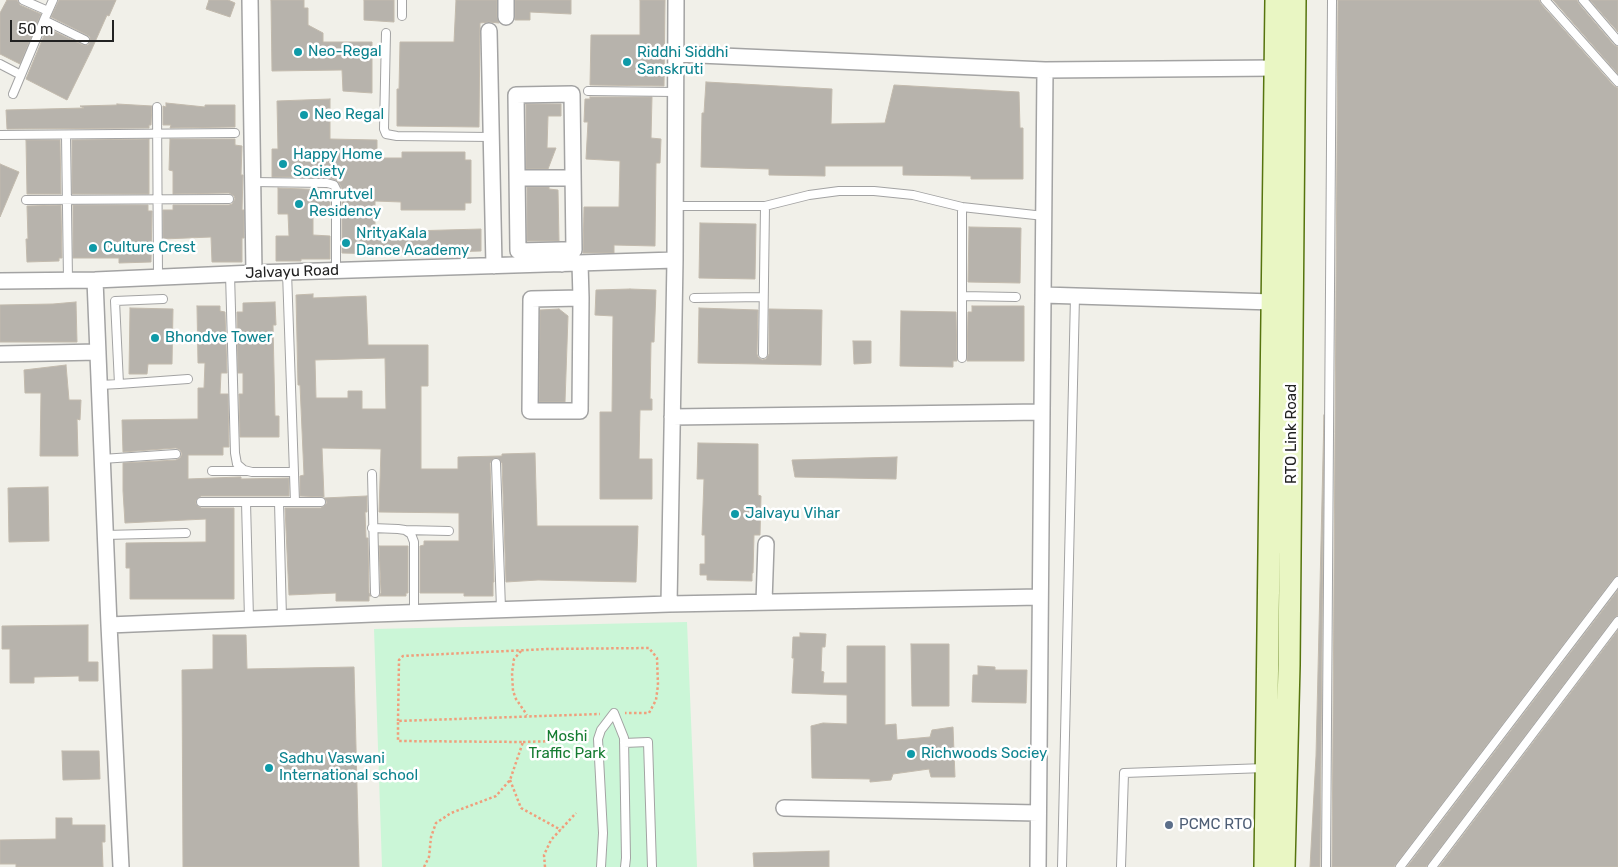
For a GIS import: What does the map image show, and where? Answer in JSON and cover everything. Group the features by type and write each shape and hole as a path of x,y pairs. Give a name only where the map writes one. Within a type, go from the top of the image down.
{"main road":[{"name":"RTO Link Road","path":"1265,867 1276,0"},
{"name":"RTO Link Road","path":"1284,867 1290,646 1295,0"}],"street":[{"path":"250,0 254,273"},
{"path":"506,0 506,17"},
{"path":"669,604 675,260 676,0"},
{"path":"489,31 494,266"},
{"path":"676,54 1044,70 1276,68"},
{"path":"1038,867 1044,70"},
{"path":"572,94 574,250 562,257 518,251 517,178 516,95 572,94"},
{"path":"517,178 573,178"},
{"name":"Jalvayu Road","path":"0,281 94,280 494,266 562,257 580,263 675,260"},
{"path":"580,263 581,298 580,411 530,411 531,299 581,298"},
{"path":"94,280 121,867"},
{"path":"1043,295 1273,302"},
{"path":"0,354 98,352"},
{"path":"672,417 1042,412"},
{"path":"764,602 766,544"},
{"path":"109,625 501,609 1040,596"},
{"path":"784,808 1038,813"}],"lane":[{"path":"24,0 48,11"},
{"path":"13,94 54,0"},
{"path":"402,0 402,16"},
{"path":"1326,867 1332,0"},
{"path":"1545,0 1618,82"},
{"path":"1583,0 1618,41"},
{"path":"44,20 85,40"},
{"path":"386,33 384,129 386,134 397,136 491,137"},
{"path":"0,64 21,75"},
{"path":"588,91 675,92"},
{"path":"157,107 158,277"},
{"path":"0,136 235,133"},
{"path":"66,135 68,280"},
{"path":"252,182 327,183 334,185 336,189 336,271"},
{"path":"675,206 765,206 809,195 839,191 874,191 913,195 962,207 1044,216"},
{"path":"26,200 229,200"},
{"path":"763,354 765,206"},
{"path":"962,207 962,358"},
{"path":"287,272 295,502"},
{"path":"230,274 234,453 237,464 246,471"},
{"path":"962,296 1016,297"},
{"path":"1062,867 1076,296"},
{"path":"694,298 764,297"},
{"path":"119,384 115,301 163,299"},
{"path":"100,385 188,379"},
{"path":"102,459 176,454"},
{"path":"496,463 501,609"},
{"path":"212,471 294,472"},
{"path":"372,474 375,593"},
{"path":"201,502 321,502"},
{"path":"246,502 249,619"},
{"path":"279,502 282,618"},
{"path":"372,528 449,531"},
{"path":"405,530 411,534 414,542 414,612"},
{"path":"105,535 186,533"},
{"path":"1400,867 1618,581"},
{"path":"1432,867 1618,621"},
{"path":"600,867 603,833 598,740 601,730 614,713"},
{"path":"614,713 624,738 625,867"},
{"path":"624,743 648,742 652,867"},
{"path":"1121,867 1124,774 1267,768"}],"path":[{"path":"398,721 527,715 649,713 656,700 658,685 657,658 649,648 522,650 403,656 399,660 398,721 398,741 523,742 598,740"},
{"path":"522,650 514,658 512,673 513,691 527,715"},
{"path":"424,867 429,857 430,837 436,823 450,813 496,796 510,780 523,742"},
{"path":"510,780 521,808 561,830"},
{"path":"546,867 544,855 551,840 576,813"}],"green space":[{"name":"Moshi Traffic Park","path":"687,622 697,867 382,867 374,629"}],"building":[{"path":"7,0 17,0 20,5 41,14 20,64 0,54 0,13"},
{"path":"59,0 116,0 67,100 26,79 47,28 83,45 88,45 90,42 90,37 87,35 51,17"},
{"path":"209,0 228,0 235,3 230,17 206,9"},
{"path":"271,0 304,0 304,8 308,8 308,25 323,33 323,42 372,42 372,93 343,91 342,70 272,71"},
{"path":"364,0 394,0 394,22 364,20"},
{"path":"456,0 497,0 499,23 480,23 479,127 397,126 400,42 454,42"},
{"path":"515,0 571,0 571,14 530,12 530,20 515,20"},
{"name":"Riddhi Siddhi Sanskruti","path":"640,0 665,0 664,86 590,85 591,35 640,35"},
{"path":"1338,0 1539,0 1614,86 1618,88 1618,575 1394,867 1332,867"},
{"path":"1553,0 1577,0 1614,45 1618,47 1618,74"},
{"path":"1590,0 1618,0 1618,32"},
{"path":"706,82 832,89 831,124 885,123 894,85 1019,92 1020,128 1023,128 1023,179 971,179 971,176 903,175 903,166 825,166 825,176 769,175 769,169 701,167 702,113 704,113"},
{"path":"590,97 652,97 651,138 661,139 660,163 656,163 655,246 614,245 614,253 583,253 584,207 619,207 620,161 586,159 588,122 584,122 585,99 590,99"},
{"path":"330,99 330,139 377,140 377,158 402,158 402,152 465,152 465,160 471,160 471,203 465,203 465,210 401,210 401,202 375,201 375,232 481,229 481,251 379,254 342,253 342,189 338,181 327,177 272,177 272,149 278,149 277,101"},
{"path":"166,103 205,107 205,105 235,105 235,127 170,128 171,125 163,125 163,106 166,107"},
{"path":"117,104 152,106 151,125 149,125 149,128 7,129 6,110 84,108 80,106"},
{"path":"526,104 561,104 561,116 548,116 547,148 556,148 548,169 526,169"},
{"path":"149,139 149,194 72,194 72,140"},
{"path":"170,139 235,139 235,145 242,146 241,175 243,175 242,210 244,210 244,238 242,238 242,262 212,262 211,237 163,239 163,210 173,210 173,205 229,205 235,199 229,193 173,194 173,171 169,170"},
{"path":"26,140 60,140 61,194 27,194"},
{"path":"0,164 19,172 0,217"},
{"path":"527,187 549,187 549,189 558,190 559,241 527,241"},
{"path":"278,188 330,190 330,210 313,210 313,235 330,236 330,259 276,261 276,236 289,236 288,214 278,214"},
{"path":"61,205 62,258 59,258 59,261 27,262 27,206"},
{"path":"73,205 148,205 148,211 152,211 151,262 119,263 119,258 73,258"},
{"path":"700,223 756,224 755,279 699,278"},
{"path":"969,227 1021,228 1020,283 968,282"},
{"path":"596,290 656,290 654,342 651,342 650,399 652,399 652,410 640,410 639,459 652,459 652,499 600,499 600,412 612,412 613,316 595,315"},
{"path":"313,294 313,298 366,296 368,345 428,345 428,386 421,386 421,469 458,469 458,457 535,453 537,526 638,526 636,582 538,580 506,582 502,463 498,458 493,459 490,463 493,596 464,596 464,593 420,593 420,546 424,545 424,541 459,541 459,513 379,512 381,449 322,448 324,497 300,496 300,476 304,475 300,385 298,385 296,295","holes":["385,358 386,409 362,409 362,391 348,391 348,398 316,398 315,360"]},
{"path":"76,302 77,342 0,342 0,305"},
{"path":"275,302 276,325 273,325 275,416 279,416 279,437 240,437 239,394 243,394 243,373 238,373 237,312 243,312 243,303"},
{"path":"197,306 220,306 220,311 225,312 227,373 221,373 220,394 228,394 229,447 223,447 223,455 188,455 188,479 289,478 289,496 201,496 196,500 196,504 201,508 234,508 234,599 130,599 130,568 126,568 126,543 206,542 206,519 125,523 123,491 123,463 176,460 182,454 176,448 123,452 122,420 198,419 198,388 204,388 205,363 198,363"},
{"path":"972,306 1024,306 1024,361 967,361 968,312 972,312"},
{"name":"Bhondve Tower","path":"130,308 173,309 172,364 148,364 147,374 129,374"},
{"path":"699,308 758,310 757,354 762,360 766,359 769,354 769,309 822,310 821,365 698,363"},
{"path":"559,309 568,316 565,402 539,402 540,310"},
{"path":"901,311 956,312 957,361 953,361 953,367 900,366"},
{"path":"853,341 871,341 871,363 854,364"},
{"path":"66,365 69,400 81,400 80,420 77,419 78,456 40,456 41,393 25,393 24,370"},
{"path":"1324,415 1320,867 1310,867 1316,756"},
{"path":"698,443 758,444 758,495 761,496 760,535 754,535 752,581 707,580 707,575 700,575 700,564 705,564 705,535 702,535 704,479 697,479"},
{"path":"897,457 896,479 795,477 792,460"},
{"path":"48,487 49,541 9,542 8,488"},
{"path":"367,496 367,512 365,512 366,538 368,538 369,593 371,596 369,596 369,601 336,601 336,593 289,595 285,508 321,508 327,502 324,498"},
{"path":"379,546 408,546 408,593 406,593 406,596 379,596 381,593"},
{"path":"1618,590 1618,615 1426,867 1407,867"},
{"path":"88,625 88,662 98,662 98,681 79,681 79,676 34,677 34,683 10,683 10,649 2,649 2,626"},
{"path":"1618,630 1618,867 1439,867"},
{"path":"800,633 826,634 825,647 822,647 821,671 824,672 823,683 847,683 847,646 885,646 885,725 896,724 897,740 930,737 932,730 953,727 955,777 931,777 929,769 893,774 891,780 870,782 870,779 812,778 811,726 823,723 847,724 847,695 792,693 793,637 800,637"},
{"name":"Sadhu Vaswani International school","path":"213,635 246,635 247,669 354,667 359,867 183,867 182,670 213,669"},
{"path":"911,644 949,644 949,706 912,706"},
{"path":"978,666 995,667 995,670 1027,670 1026,703 972,702 973,675 978,675"},
{"path":"62,751 99,751 100,779 63,780"},
{"path":"56,818 72,818 72,825 105,825 105,842 102,842 103,867 16,867 16,864 0,864 0,840 56,839"},
{"path":"829,851 829,867 754,867 753,853"}],"place":[{"name":"Neo-Regal","path":"298,52"},
{"name":"Riddhi Siddhi Sanskruti","path":"627,62"},
{"name":"Neo Regal","path":"304,115"},
{"name":"Happy Home Society","path":"283,164"},
{"name":"Amrutvel Residency","path":"299,204"},
{"name":"NrityaKala Dance Academy","path":"346,243"},
{"name":"Culture Crest","path":"93,248"},
{"name":"Bhondve Tower","path":"155,338"},
{"name":"Jalvayu Vihar","path":"735,514"},
{"name":"Richwoods Sociey","path":"911,754"},
{"name":"Sadhu Vaswani International school","path":"269,768"},
{"name":"PCMC RTO","path":"1169,825"}]}
